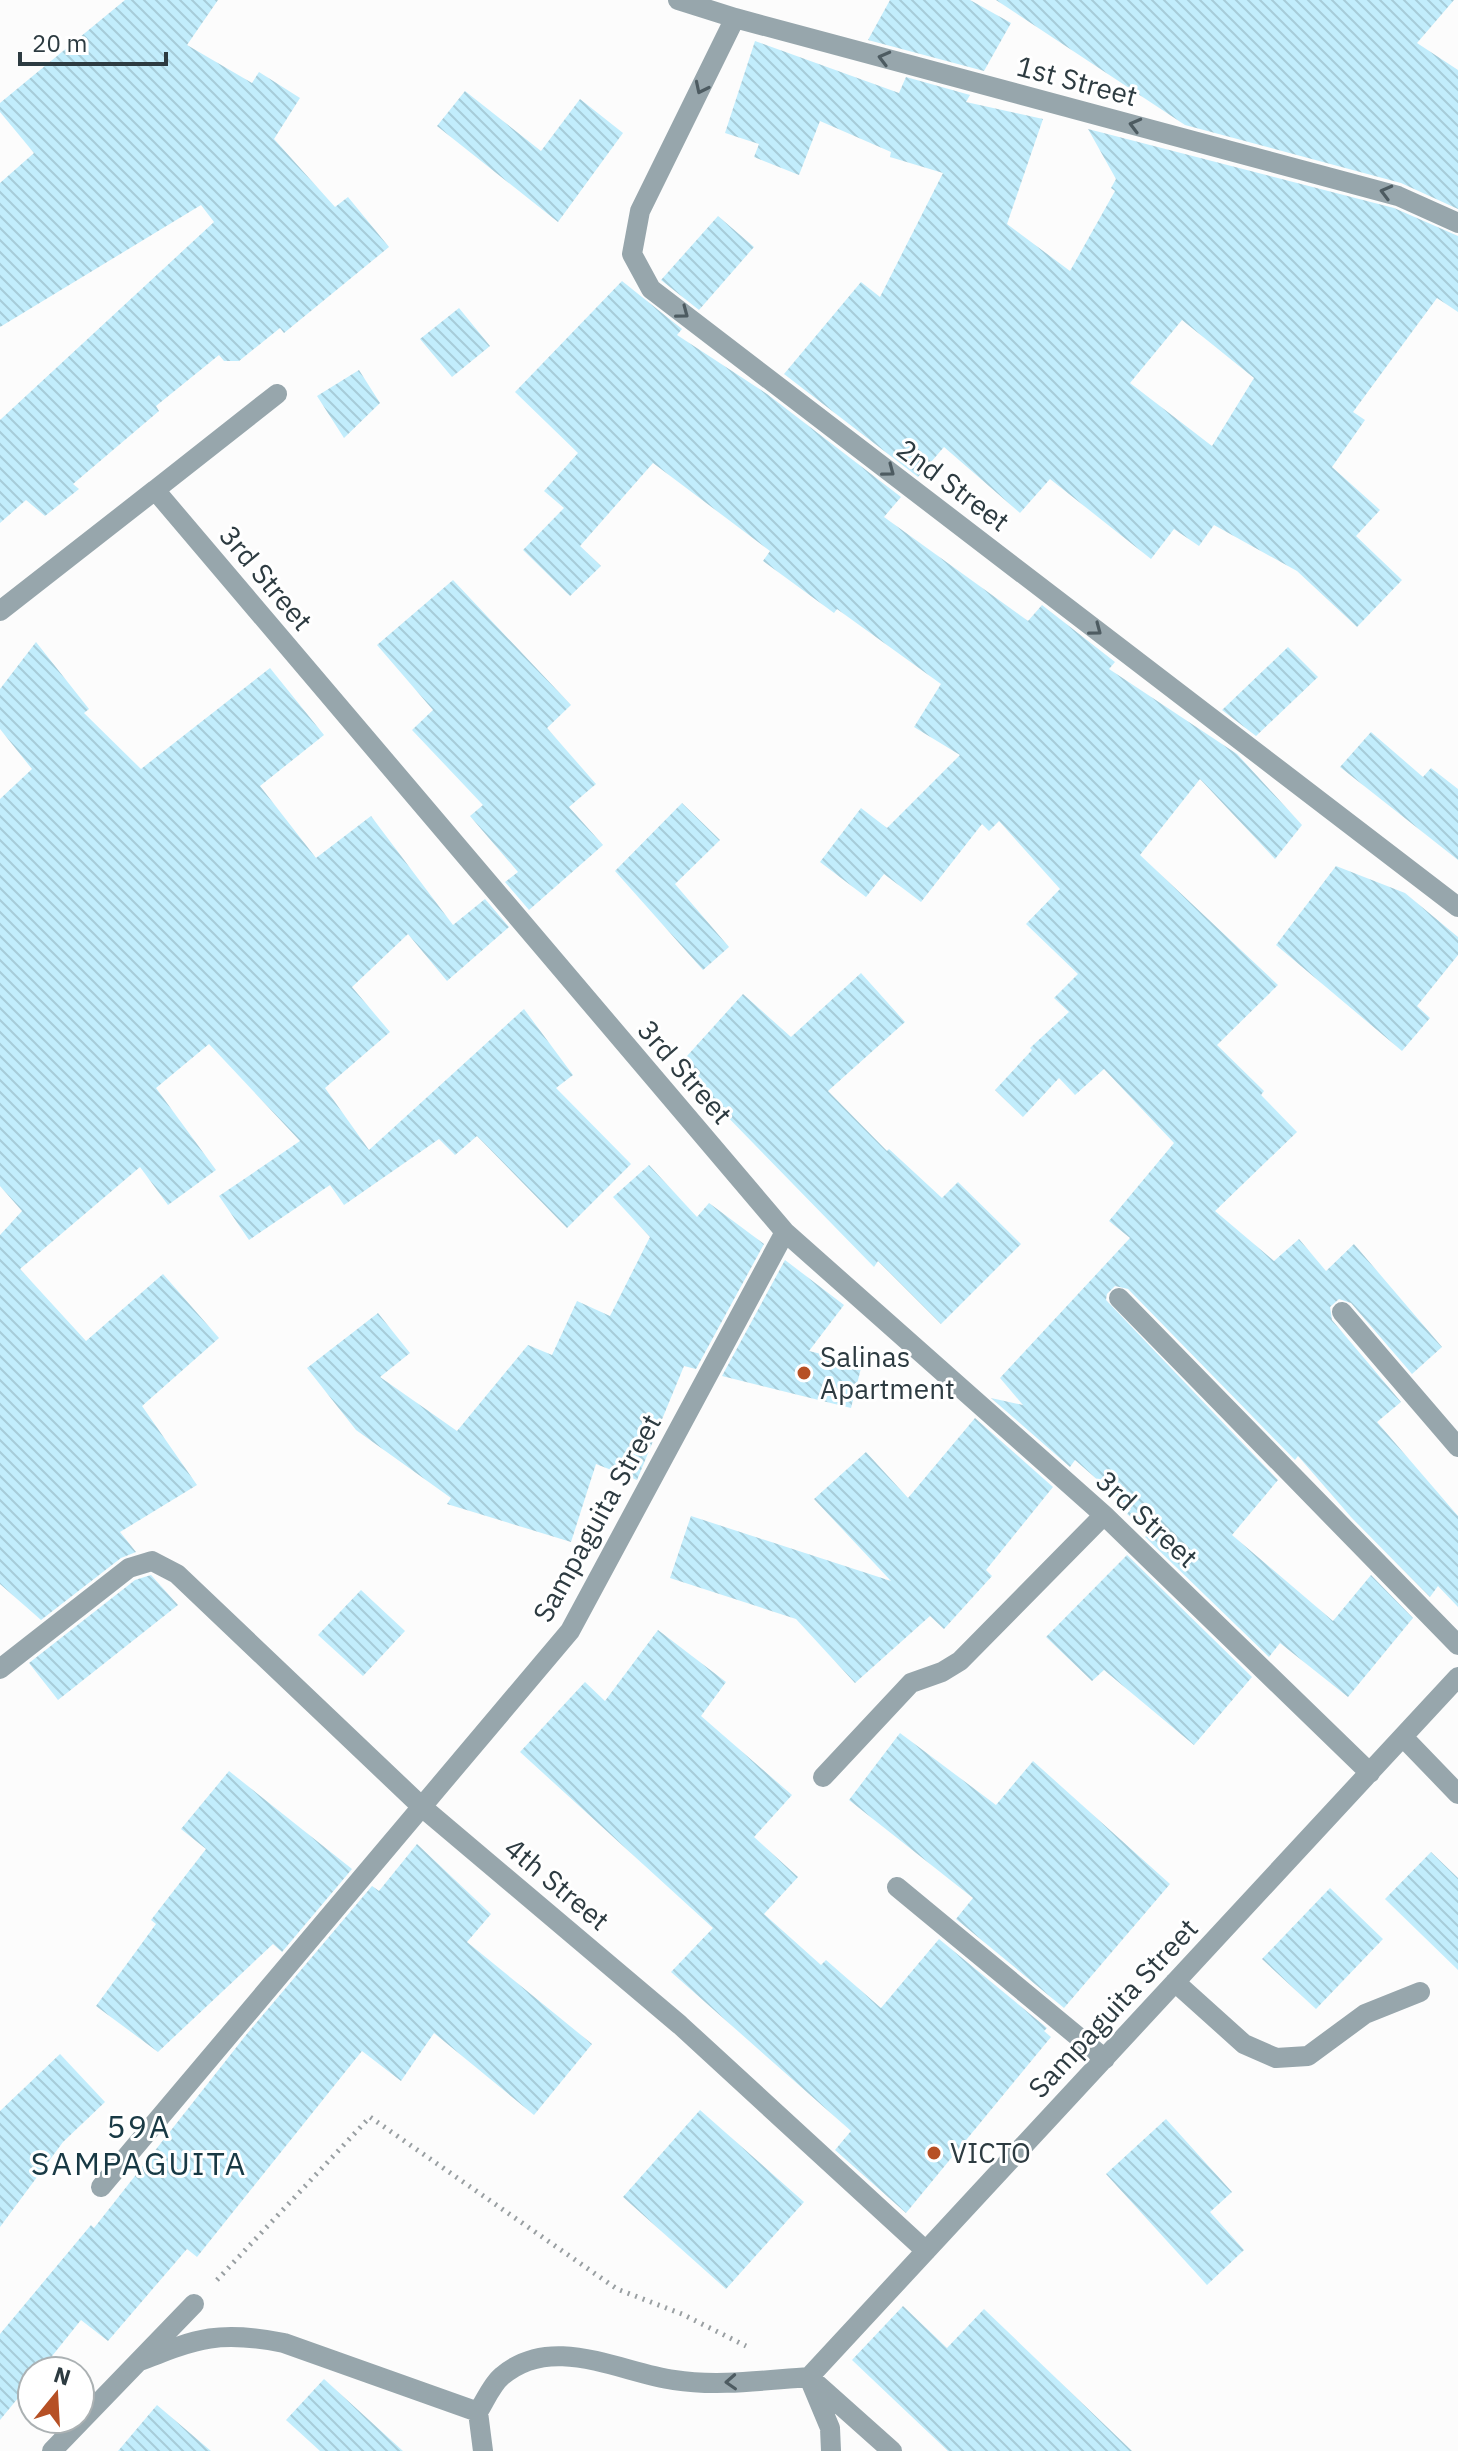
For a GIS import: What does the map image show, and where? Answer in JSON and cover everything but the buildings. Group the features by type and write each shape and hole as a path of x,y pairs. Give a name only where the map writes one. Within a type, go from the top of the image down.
{"street":[{"name":"1st Street","path":"678,0 1398,196 1458,223"},
{"name":"2nd Street","path":"735,18 640,211 632,254 651,289 1458,907"},
{"path":"0,611 277,394"},
{"name":"3rd Street","path":"155,490 785,1232 1104,1515 1370,1773"},
{"name":"Sampaguita Street","path":"101,2187 570,1631 785,1232"},
{"path":"1119,1298 1458,1645"},
{"path":"1342,1312 1458,1447"},
{"path":"823,1777 911,1683 942,1672 960,1661 1104,1515"},
{"name":"4th Street","path":"0,1669 129,1568 152,1561 177,1574 422,1807 680,2025 926,2251"},
{"name":"Sampaguita Street","path":"809,2377 1458,1677"},
{"path":"1403,1737 1458,1794"},
{"path":"897,1887 1105,2059"},
{"path":"1175,1982 1244,2044 1276,2058 1308,2056 1365,2014 1420,1992"},
{"path":"52,2451 194,2304"},
{"path":"140,2361 197,2338 254,2337 284,2343 478,2412"},
{"path":"483,2451 478,2412 501,2376 537,2358 592,2359 674,2380 717,2382 809,2377 892,2451"},
{"path":"809,2377 830,2428 831,2451"}],"path":[{"path":"194,2304 370,2117 617,2289 682,2314 753,2349"}],"place":[{"name":"Salinas Apartment","path":"804,1373"},
{"name":"VICTO","path":"934,2153"}],"district":[{"name":"59A SAMPAGUITA","path":"139,2146"}]}
